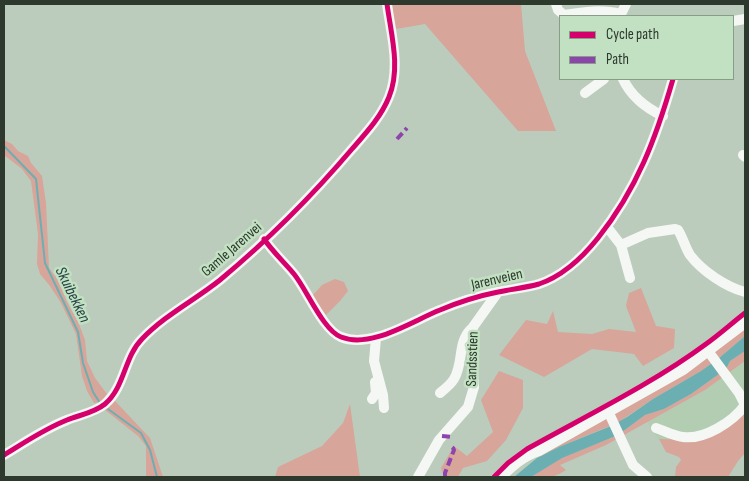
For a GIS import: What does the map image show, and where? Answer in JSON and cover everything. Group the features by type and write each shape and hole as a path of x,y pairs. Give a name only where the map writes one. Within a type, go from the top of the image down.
{"main road":[{"path":"500,477 531,453 683,368 711,356 745,322"},
{"path":"510,477 534,457 539,450"}],"street":[{"name":"Gamle Jarenvei","path":"4,455 66,420 87,414 104,405 114,395 136,346 143,338 166,318 220,280 315,192 382,114 390,96 395,73 394,51 387,4"},
{"path":"557,4 558,10 564,15 576,8 609,11 620,15 626,4"},
{"path":"585,93 603,80"},
{"path":"624,80 637,99 648,109 663,116"},
{"name":"Jarenveien","path":"264,239 294,274 325,324 335,334 354,340 365,341 376,338 451,305 498,292 539,284 576,263 607,227 631,191 663,116 673,80"},
{"path":"607,227 621,245 630,278"},
{"path":"621,245 648,233 675,228 678,230 695,261 732,288 745,292"},
{"name":"Sandsstien","path":"418,477 439,440 468,407 474,387 470,341 472,327 498,292"},
{"path":"440,393 455,378 460,363 460,351 464,335 472,327"},
{"path":"376,338 374,361 383,395 384,408"},
{"path":"656,428 684,438 695,437 728,421 745,405 742,391 724,373 711,356"},
{"path":"372,399 376,393 376,368"},
{"path":"608,411 633,465 647,477"}],"shaded area":[{"path":"383,4 521,4 525,51 556,131 518,131 425,24 396,29 390,60"},
{"path":"4,140 28,156 31,163 42,176 46,203 49,268 58,280 79,324 85,340 87,361 95,378 107,394 101,402 94,403 87,391 82,376 76,334 61,303 40,274 37,264 38,234 31,181 22,169 4,155"},
{"path":"335,279 344,282 348,291 326,315 312,296 322,285"},
{"path":"641,288 656,326 675,329 674,348 643,366 634,354 592,349 544,377 499,355 526,320 547,324 553,311 558,332 592,334 609,329 636,332 626,306 629,293"},
{"path":"745,326 745,336 701,371 617,423 537,458"},
{"path":"745,351 745,361 705,390 606,445 560,465 566,470 557,475 531,477 561,458 618,435 645,415 664,409 691,394 726,369 730,361"},
{"path":"745,361 745,411 703,440 658,439 647,422 705,390"},
{"path":"499,371 523,380 523,408 506,440 487,461 463,468 458,477 444,477 441,468 454,446 467,456 493,432 481,400"},
{"path":"112,401 115,401 150,438 163,477 146,477 146,446 138,436 105,410"},
{"path":"350,404 360,477 275,477 278,467 322,446 343,423"},
{"path":"745,411 745,453 728,477 675,477 676,467 681,460 679,457 666,452 659,439 703,440"}],"water":[{"path":"745,336 745,351 730,361 726,369 691,394 664,409 645,415 618,435 562,458 531,477 514,477 537,458 611,426 627,417 653,399 701,371"}],"waterway":[{"name":"Skuibekken","path":"4,146 36,179 45,263 78,332 83,363 93,392 100,403"},
{"name":"Skuibekken","path":"108,409 141,433 150,450 157,477"}],"marked path":[{"path":"397,139 407,128"},
{"path":"442,436 452,437"},
{"path":"445,477 454,450 449,445"}],"cycle path":[{"path":"4,455 34,436 67,420 91,412 105,404 117,389 131,354 142,339 160,322 220,280 255,249 305,201 363,137 382,111 393,86 395,63 387,4"},
{"path":"264,239 294,274 322,318 334,333 353,340 378,337 440,310 469,300 548,281 579,259 612,220 624,201 644,162 660,122 673,80"},
{"path":"494,477 508,463 527,449 664,373 745,313"}]}
